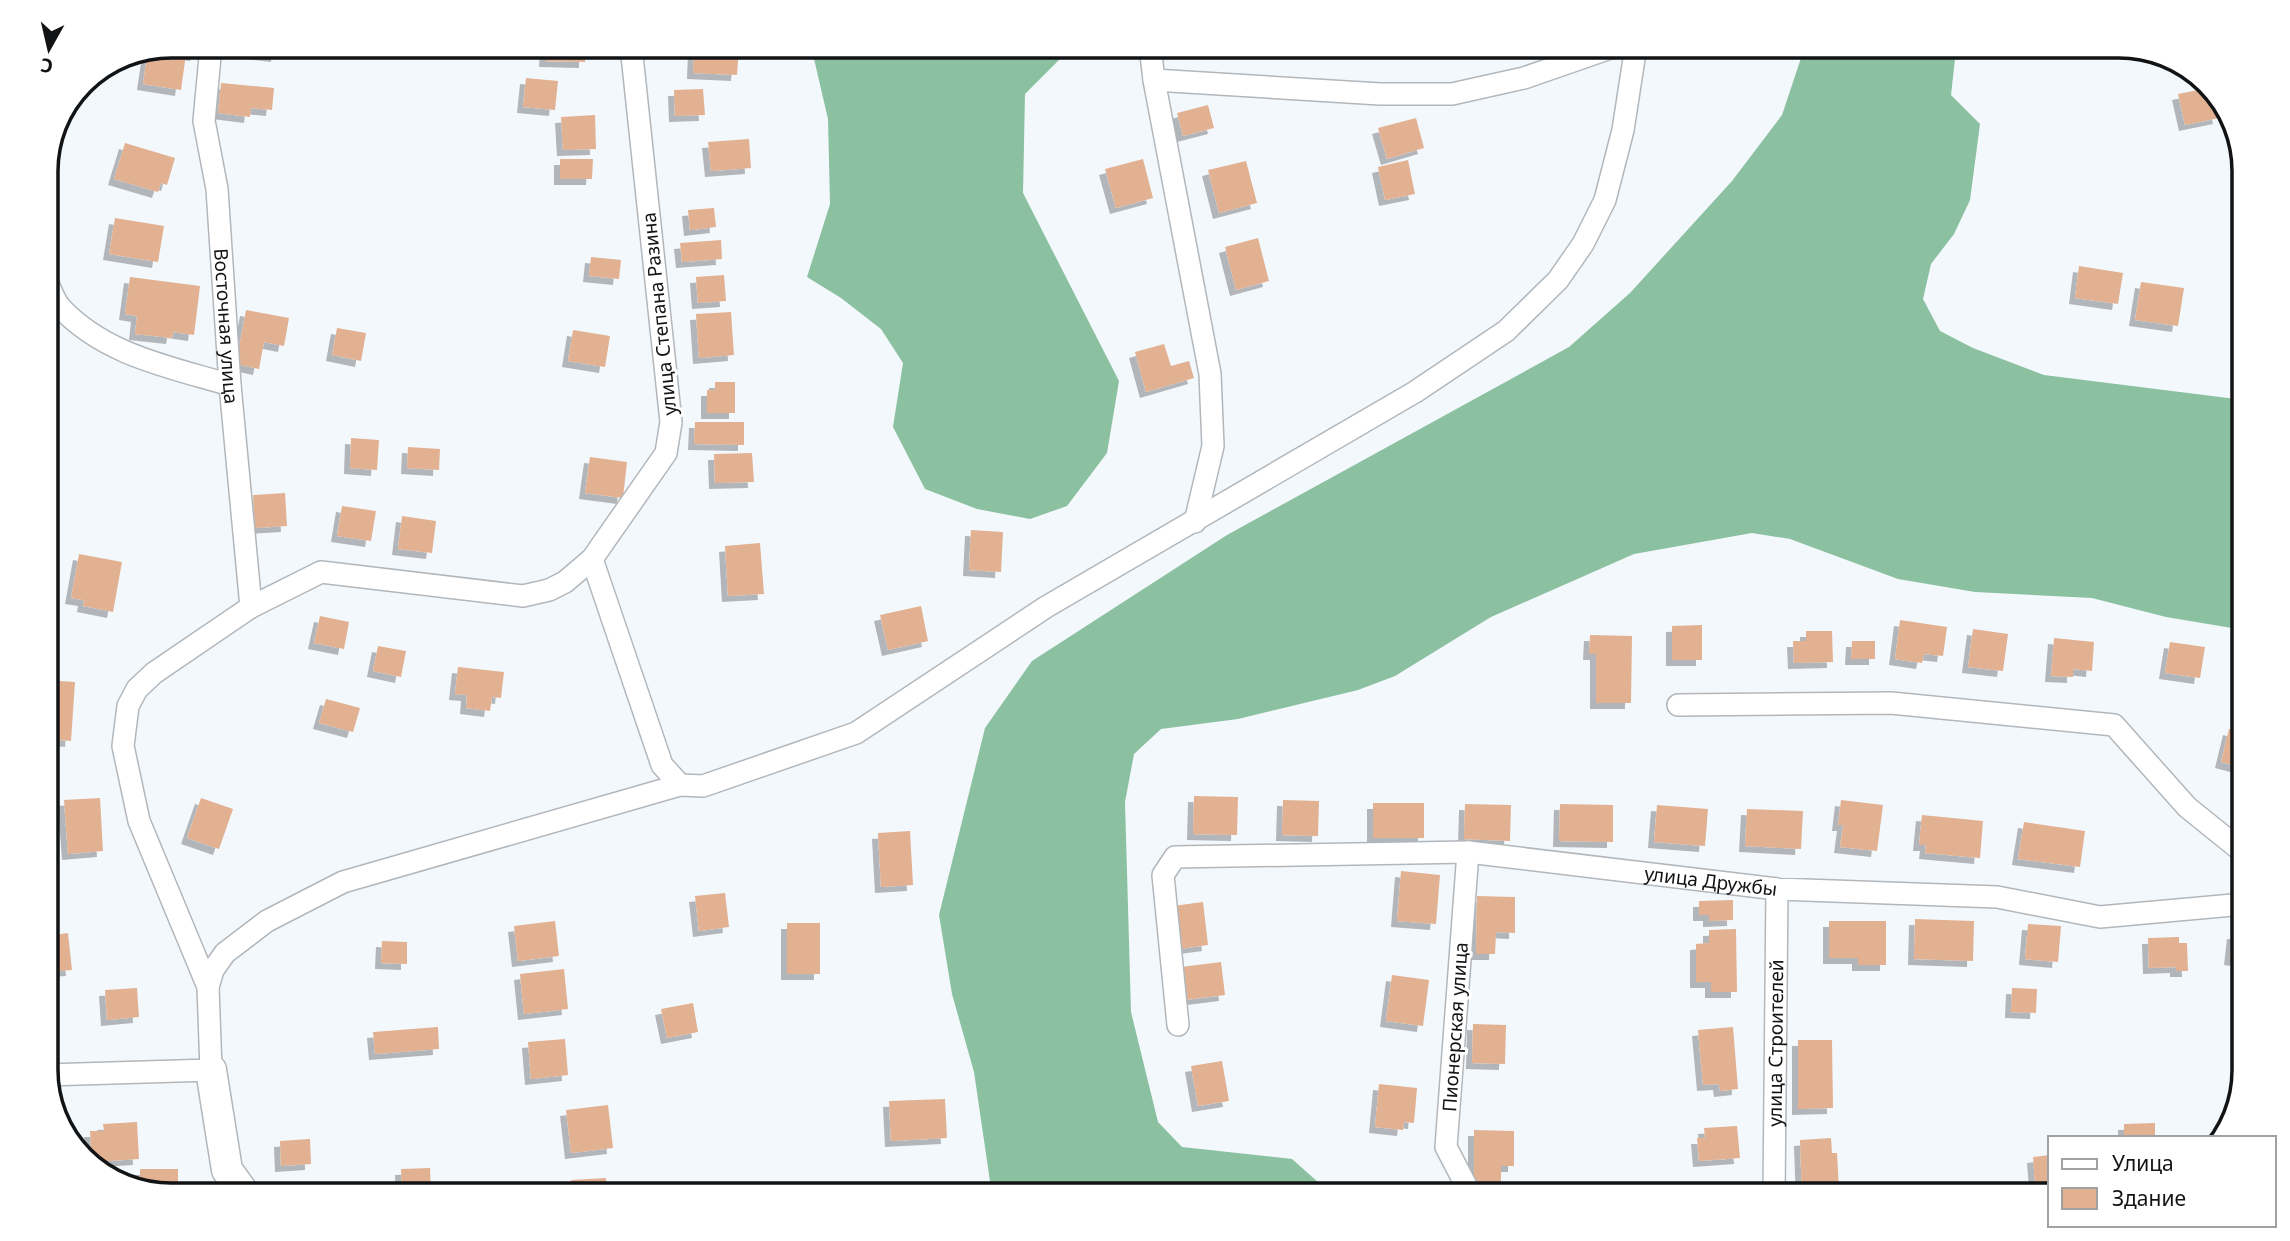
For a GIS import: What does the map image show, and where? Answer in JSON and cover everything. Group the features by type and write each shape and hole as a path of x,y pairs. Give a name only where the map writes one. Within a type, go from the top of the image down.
{"street":[{"name":"Восточная улица","path":"210,58 204,121 217,189 230,385 251,607"},
{"name":"улица Степана Разина","path":"208,987 139,821 123,747 128,706 138,689 154,673 251,607 321,572 523,596 549,590 565,582 592,559 666,453 671,422 632,58"},
{"path":"1151,58 1210,374 1213,446 1195,522"},
{"path":"1154,80 1380,94 1451,94 1524,78 1582,58"},
{"path":"236,1183 227,1170 211,1070 208,987 213,970 225,953 267,921 343,882 680,785 703,786 856,733 1046,607 1195,522 1426,384 1506,331 1558,280 1584,244 1605,200 1623,130 1634,58"},
{"path":"58,305 86,330 127,354 230,385"},
{"path":"592,559 662,765 680,785"},
{"path":"1678,705 1891,703 2114,724 2188,807 2232,843"},
{"name":"улица Дружбы","path":"1178,1026 1163,875 1175,857 1468,852 1777,889 1997,897 2100,917 2232,905"},
{"name":"Пионерская улица","path":"1465,1183 1446,1147 1468,852"},
{"name":"улица Строителей","path":"1774,1183 1777,889"},
{"path":"58,1074 211,1070"}],"green space":[{"path":"814,58 1061,58 1025,94 1023,193 1119,381 1107,453 1067,506 1030,519 977,509 925,489 893,427 903,363 881,329 841,298 807,277 830,204 828,119"},
{"path":"1801,58 1956,58 1951,95 1980,124 1970,200 1954,234 1931,264 1923,299 1940,331 1973,348 2044,375 2232,398 2232,628 2166,617 2092,598 1975,592 1898,579 1790,539 1752,533 1634,554 1491,617 1395,676 1358,690 1238,719 1161,729 1134,754 1125,802 1131,1012 1158,1122 1182,1147 1292,1159 1319,1183 990,1183 974,1072 952,994 939,915 985,728 1032,661 1227,535 1569,347 1630,293 1732,181 1782,115"}],"building":[{"path":"185,58 181,90 143,84 146,60"},
{"path":"545,58 585,58 585,62 545,61"},
{"path":"694,58 738,58 737,75 693,73"},
{"path":"526,78 558,81 555,110 523,107"},
{"path":"221,83 274,88 272,110 251,108 250,117 218,113"},
{"path":"703,89 705,115 675,116 674,90"},
{"path":"2198,90 2219,118 2185,125 2178,94"},
{"path":"1208,105 1214,128 1183,136 1177,113"},
{"path":"595,115 596,149 563,150 561,117"},
{"path":"1416,118 1424,148 1387,159 1378,128"},
{"path":"749,139 751,168 711,171 708,142"},
{"path":"125,143 175,158 167,185 161,183 158,192 114,179"},
{"path":"560,159 593,159 592,179 560,179"},
{"path":"1143,159 1153,198 1116,208 1105,169"},
{"path":"1408,160 1415,194 1385,200 1378,167"},
{"path":"1246,161 1257,203 1219,213 1208,170"},
{"path":"714,208 716,227 690,230 688,210"},
{"path":"115,218 164,226 158,262 109,254"},
{"path":"1258,238 1269,281 1236,290 1225,247"},
{"path":"721,240 722,259 682,262 680,243"},
{"path":"591,257 621,260 619,279 589,276"},
{"path":"2079,266 2123,273 2118,304 2075,298"},
{"path":"724,275 726,301 698,303 696,277"},
{"path":"130,277 200,286 194,335 173,332 172,338 135,334 137,316 125,314"},
{"path":"2141,282 2184,288 2178,326 2135,320"},
{"path":"246,310 289,318 284,346 264,342 259,369 236,364"},
{"path":"731,312 734,355 699,358 696,314"},
{"path":"337,328 366,333 361,361 332,355"},
{"path":"573,330 610,336 605,367 568,361"},
{"path":"1164,344 1171,366 1189,361 1194,378 1146,392 1135,352"},
{"path":"715,382 735,382 735,413 707,413 707,390 715,390"},
{"path":"695,422 744,422 744,445 694,444"},
{"path":"351,438 379,440 377,470 350,468"},
{"path":"408,447 440,449 439,470 407,468"},
{"path":"752,453 754,482 715,483 714,454"},
{"path":"590,457 627,462 623,498 585,493"},
{"path":"285,493 287,526 255,528 253,495"},
{"path":"342,506 376,511 371,541 337,536"},
{"path":"402,516 436,521 432,553 398,549"},
{"path":"971,530 1003,532 1001,572 969,570"},
{"path":"760,543 764,594 728,596 725,546"},
{"path":"79,554 122,562 113,612 83,606 84,600 71,598"},
{"path":"921,606 928,641 888,650 880,615"},
{"path":"320,616 349,622 344,649 314,643"},
{"path":"1900,620 1947,627 1943,656 1924,654 1922,663 1895,659"},
{"path":"1702,625 1702,660 1672,660 1672,626"},
{"path":"1973,629 2008,634 2003,671 1968,667"},
{"path":"1806,631 1832,631 1833,662 1794,663 1793,641 1806,641"},
{"path":"1590,635 1632,636 1631,703 1596,703 1596,654 1589,654"},
{"path":"2054,638 2094,642 2092,671 2073,669 2073,677 2051,676"},
{"path":"1852,641 1875,641 1875,659 1851,659"},
{"path":"2170,642 2205,647 2200,678 2165,673"},
{"path":"378,646 406,651 401,677 373,671"},
{"path":"458,667 504,672 501,698 492,697 490,711 466,708 467,695 455,694"},
{"path":"58,681 75,682 71,741 58,740"},
{"path":"326,699 360,708 353,732 319,723"},
{"path":"2229,729 2232,730 2232,765 2221,762"},
{"path":"1194,796 1238,797 1237,835 1193,834"},
{"path":"100,798 103,851 68,854 64,800"},
{"path":"201,798 233,809 219,849 187,838"},
{"path":"1283,800 1319,801 1318,836 1282,835"},
{"path":"1841,800 1883,805 1877,851 1840,847 1843,825 1838,825"},
{"path":"1373,803 1424,803 1424,838 1373,838"},
{"path":"1465,804 1511,805 1510,841 1464,839"},
{"path":"1560,804 1613,805 1613,842 1559,841"},
{"path":"1657,805 1708,809 1705,846 1654,842"},
{"path":"1747,809 1803,811 1801,849 1745,846"},
{"path":"1922,815 1983,821 1980,858 1925,853 1926,845 1919,845"},
{"path":"2024,822 2085,831 2080,867 2018,859"},
{"path":"910,831 913,885 881,887 878,833"},
{"path":"1401,871 1440,875 1436,924 1397,921"},
{"path":"725,893 729,927 699,931 695,896"},
{"path":"1477,896 1515,897 1515,933 1496,932 1495,954 1476,954"},
{"path":"1733,900 1733,920 1709,921 1709,915 1699,915 1699,901"},
{"path":"1203,902 1208,945 1179,949 1173,906"},
{"path":"1915,919 1974,921 1973,961 1914,959"},
{"path":"555,921 559,956 518,961 514,926"},
{"path":"1829,921 1886,921 1886,965 1858,965 1858,958 1829,958"},
{"path":"787,923 820,923 820,974 787,974"},
{"path":"2028,924 2061,926 2058,962 2025,959"},
{"path":"1736,929 1737,992 1711,992 1711,982 1696,982 1696,944 1709,943 1709,930"},
{"path":"68,933 72,970 58,971 58,934"},
{"path":"2179,937 2179,943 2187,943 2188,971 2176,971 2176,967 2149,968 2148,938"},
{"path":"382,941 407,942 407,964 381,963"},
{"path":"1221,962 1225,995 1185,1000 1181,967"},
{"path":"564,969 568,1009 524,1014 520,974"},
{"path":"1392,975 1429,980 1423,1026 1386,1021"},
{"path":"137,988 139,1017 107,1020 105,990"},
{"path":"2012,988 2037,989 2036,1013 2011,1012"},
{"path":"693,1003 698,1032 667,1038 661,1009"},
{"path":"1473,1024 1506,1025 1505,1064 1472,1063"},
{"path":"438,1027 439,1049 375,1054 373,1032"},
{"path":"1733,1027 1738,1089 1720,1091 1719,1084 1703,1085 1698,1030"},
{"path":"565,1039 568,1075 531,1079 528,1042"},
{"path":"1798,1040 1832,1040 1833,1108 1798,1109"},
{"path":"1222,1061 1229,1101 1198,1106 1191,1066"},
{"path":"1379,1084 1417,1088 1414,1123 1404,1122 1403,1130 1375,1127"},
{"path":"945,1099 947,1138 891,1141 889,1101"},
{"path":"608,1105 613,1148 571,1153 566,1110"},
{"path":"137,1122 139,1159 104,1161 96,1155 91,1150 90,1131 104,1131 103,1124"},
{"path":"2155,1123 2155,1136 2124,1136 2124,1124"},
{"path":"1737,1126 1740,1158 1699,1161 1697,1138 1705,1138 1704,1128"},
{"path":"1474,1130 1514,1131 1514,1166 1501,1166 1501,1183 1474,1183"},
{"path":"1831,1138 1832,1153 1837,1153 1839,1183 1802,1183 1800,1140"},
{"path":"310,1139 311,1164 281,1166 280,1141"},
{"path":"2048,1155 2048,1183 2035,1183 2033,1157"},
{"path":"430,1168 431,1183 402,1183 401,1169"},
{"path":"140,1169 178,1169 178,1183 140,1179"},
{"path":"606,1178 606,1183 571,1183 571,1180"}]}
